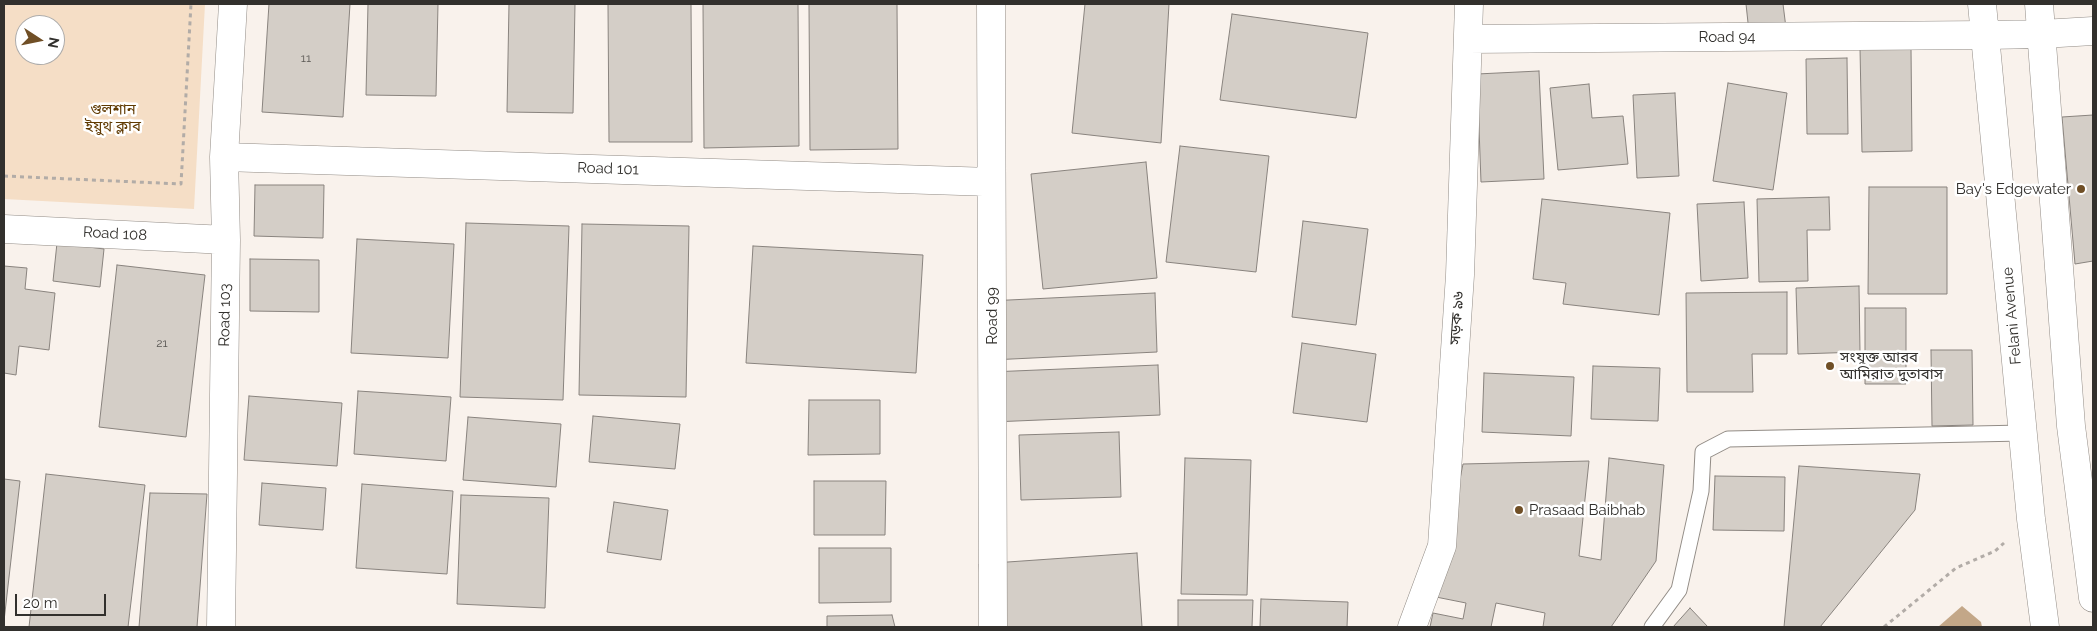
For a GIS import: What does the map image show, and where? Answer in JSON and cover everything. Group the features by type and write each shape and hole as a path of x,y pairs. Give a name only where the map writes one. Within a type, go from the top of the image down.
{"street":[{"name":"Road 103","path":"221,627 226,240 224,157 233,4"},
{"name":"Road 99","path":"991,4 993,627"},
{"name":"সড়ক ৯৬","path":"1412,627 1442,546 1460,275 1469,4"},
{"name":"Felani Avenue","path":"1982,4 2031,519 2044,627"},
{"path":"2039,4 2071,426 2093,598"},
{"name":"Road 94","path":"1468,39 1986,35 2093,32"},
{"name":"Road 101","path":"224,157 991,182"},
{"name":"Road 108","path":"4,229 226,240"}],"lane":[{"path":"1652,627 1679,590 1701,491 1704,452 1728,439 2023,433"}],"path":[{"path":"4,176 181,184 191,4"},
{"path":"1884,627 1956,568 1995,551 2031,519"}],"green space":[{"name":"গুলশান ইয়ুথ ক্লাব","path":"4,4 205,4 194,209 4,199"}],"shaded area":[{"path":"1962,606 1981,622 1982,627 1938,627"}],"building":[{"path":"269,4 350,4 343,117 262,112"},
{"path":"368,4 438,4 436,96 366,95"},
{"path":"509,4 575,4 573,113 507,112"},
{"path":"608,4 691,4 692,142 609,142"},
{"path":"703,4 798,4 799,146 704,148"},
{"path":"809,4 897,4 898,149 810,150"},
{"path":"1085,4 1169,4 1161,143 1072,133"},
{"path":"1746,4 1783,4 1786,28 1749,32"},
{"path":"1232,14 1368,33 1356,118 1220,100"},
{"path":"1911,47 1912,151 1862,152 1860,48"},
{"path":"1847,58 1848,134 1807,134 1806,59"},
{"path":"1539,71 1544,179 1481,182 1477,74"},
{"path":"1728,83 1787,93 1773,190 1713,181"},
{"path":"1589,84 1592,118 1623,116 1628,164 1558,170 1550,88"},
{"path":"1675,93 1679,176 1637,178 1633,95"},
{"name":"Bay's Edgewater","path":"2093,115 2093,261 2075,264 2062,117"},
{"path":"1180,146 1269,156 1256,272 1166,262"},
{"path":"1146,162 1157,278 1043,289 1031,174"},
{"path":"255,185 324,185 323,238 254,236"},
{"path":"1869,187 1947,187 1947,294 1868,294"},
{"path":"1829,197 1830,230 1807,230 1808,281 1759,282 1757,199"},
{"path":"1542,199 1670,213 1659,315 1563,304 1566,283 1533,279"},
{"path":"1744,202 1748,278 1701,281 1697,204"},
{"path":"1303,221 1368,229 1356,325 1292,317"},
{"path":"466,223 569,226 563,400 460,397"},
{"path":"582,224 689,226 686,397 579,395"},
{"path":"357,239 454,244 448,358 351,353"},
{"path":"57,243 104,249 100,287 53,281"},
{"path":"753,246 923,255 916,373 746,363"},
{"path":"250,259 319,260 319,312 250,311"},
{"path":"117,265 205,275 186,437 99,427"},
{"path":"4,266 27,268 25,289 55,293 49,350 19,346 16,375 4,373"},
{"path":"1859,286 1860,352 1798,354 1796,288"},
{"path":"1787,292 1787,354 1752,354 1753,392 1687,392 1686,293"},
{"path":"1155,293 1157,352 991,360 988,301"},
{"path":"1865,308 1906,308 1906,384 1865,384"},
{"path":"1302,343 1376,354 1367,422 1293,413"},
{"path":"1931,350 1972,350 1973,425 1932,426"},
{"path":"1158,365 1160,415 992,422 990,372"},
{"path":"1593,366 1660,368 1658,421 1591,419"},
{"path":"1484,373 1574,377 1571,436 1482,432"},
{"path":"358,391 451,397 446,461 354,454"},
{"path":"249,396 342,403 337,466 244,460"},
{"path":"809,400 880,400 880,454 808,455"},
{"path":"593,416 680,424 675,469 589,462"},
{"path":"468,417 561,424 556,487 463,480"},
{"path":"1119,432 1121,497 1021,500 1019,435"},
{"path":"1185,458 1251,460 1247,595 1181,594"},
{"name":"Prasaad Baibhab","path":"1609,458 1664,465 1656,561 1611,627 1543,627 1545,613 1496,603 1491,627 1430,627 1433,613 1463,619 1466,603 1436,597 1463,464 1589,461 1579,556 1601,560"},
{"path":"1799,466 1920,474 1915,510 1820,627 1784,627"},
{"path":"46,474 145,485 128,627 29,627"},
{"path":"1715,476 1785,477 1784,531 1713,530"},
{"path":"4,479 20,481 4,621"},
{"path":"814,481 886,481 885,535 814,535"},
{"path":"262,483 326,488 323,530 259,525"},
{"path":"362,484 453,491 447,574 356,568"},
{"path":"150,493 207,494 197,627 139,627"},
{"path":"461,495 549,498 545,608 457,604"},
{"path":"614,502 668,510 661,560 607,552"},
{"path":"819,548 891,548 891,602 819,603"},
{"path":"1137,553 1142,627 983,627 979,564"},
{"path":"1261,599 1348,602 1347,627 1260,627"},
{"path":"1178,600 1253,600 1252,627 1178,627"},
{"path":"1690,608 1708,627 1673,627"},
{"path":"892,615 895,627 827,627 827,616"}],"place":[{"name":"Bay's Edgewater","path":"2081,189"},
{"name":"সংযুক্ত আরব আমিরাত দুতাবাস","path":"1830,366"},
{"name":"Prasaad Baibhab","path":"1519,510"}]}
